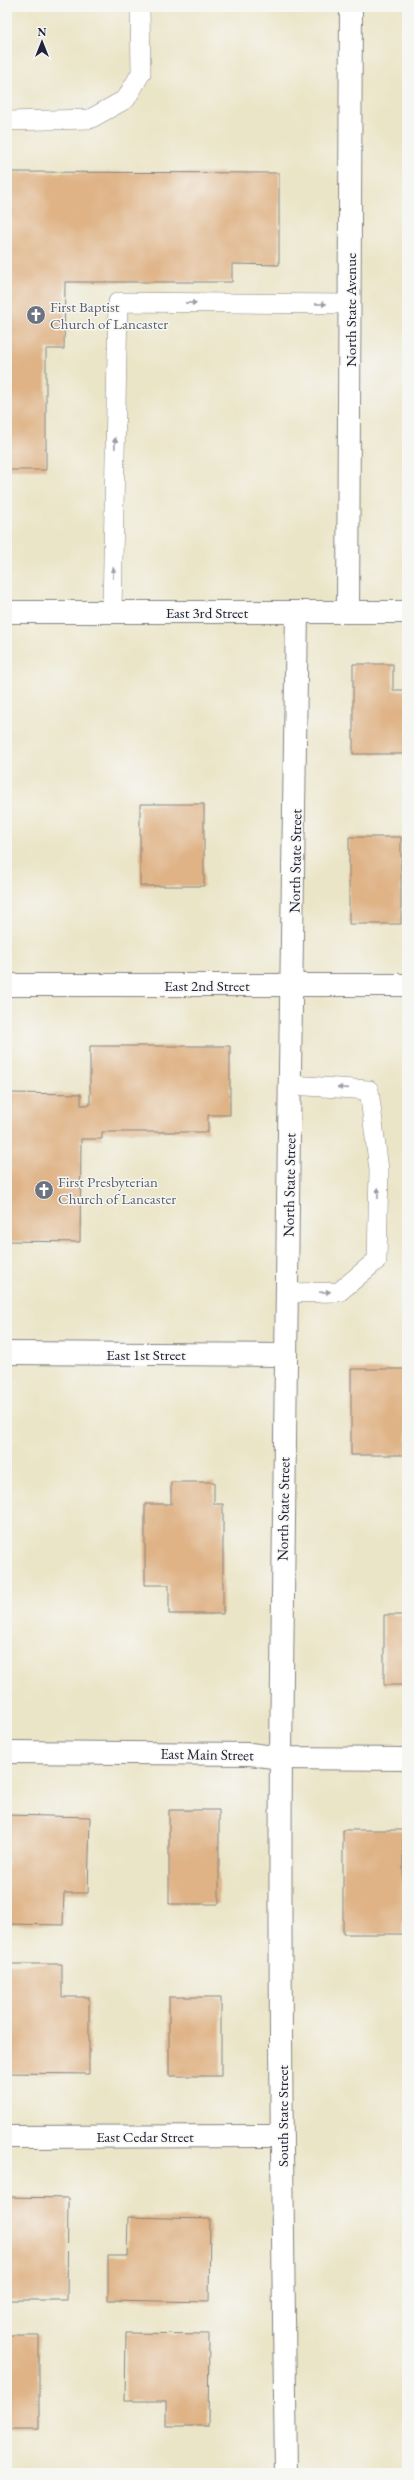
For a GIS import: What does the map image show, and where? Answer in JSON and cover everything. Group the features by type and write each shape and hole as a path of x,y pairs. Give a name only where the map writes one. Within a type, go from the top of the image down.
{"street":[{"name":"North State Avenue","path":"348,612 351,7"},
{"name":"East 3rd Street","path":"7,612 407,612"},
{"name":"North State Street","path":"281,1758 285,1355 293,985 297,612"},
{"name":"East 2nd Street","path":"7,985 407,985"},
{"name":"East 1st Street","path":"7,1353 285,1355"},
{"name":"East Main Street","path":"7,1752 250,1754 281,1758 407,1759"},
{"name":"South State Street","path":"281,1758 282,2136 286,2473"},
{"name":"East Cedar Street","path":"7,2137 282,2136"}],"lane":[{"path":"7,121 90,118 126,99 141,73 140,7"},
{"path":"112,612 118,302 350,304"},
{"path":"286,1293 339,1292 377,1260 379,1178 369,1090 291,1085"}],"building":[{"name":"First Baptist Church of Lancaster","path":"7,172 279,173 279,265 232,264 232,282 65,282 64,349 46,349 46,470 7,470"},
{"path":"353,664 393,664 393,690 407,690 407,754 353,754"},
{"path":"140,804 204,804 204,886 140,886"},
{"path":"349,837 401,837 401,924 349,924"},
{"name":"First Presbyterian Church of Lancaster","path":"90,1046 230,1046 230,1115 208,1115 208,1132 102,1132 102,1139 81,1139 80,1242 7,1241 7,1093 81,1094 81,1105 90,1105"},
{"path":"351,1369 407,1369 407,1455 351,1455"},
{"path":"171,1482 214,1482 214,1504 223,1504 223,1614 169,1614 169,1585 145,1585 145,1504 171,1504"},
{"path":"384,1615 407,1615 407,1685 384,1685"},
{"path":"169,1810 219,1810 219,1904 169,1904"},
{"path":"7,1815 90,1817 88,1893 64,1893 63,1925 7,1924"},
{"path":"343,1830 403,1830 403,1934 343,1934"},
{"path":"7,1964 62,1964 62,1997 89,1997 89,2074 7,2073"},
{"path":"169,1997 221,1997 221,2076 169,2076"},
{"path":"7,2197 68,2198 67,2300 7,2300"},
{"path":"128,2217 210,2219 209,2302 108,2300 108,2256 127,2256"},
{"path":"126,2333 209,2334 208,2426 166,2426 166,2401 125,2401"},
{"path":"7,2335 39,2335 39,2429 7,2429"}],"place":[{"name":"First Baptist Church of Lancaster","path":"36,315"},
{"name":"First Presbyterian Church of Lancaster","path":"44,1190"}]}
